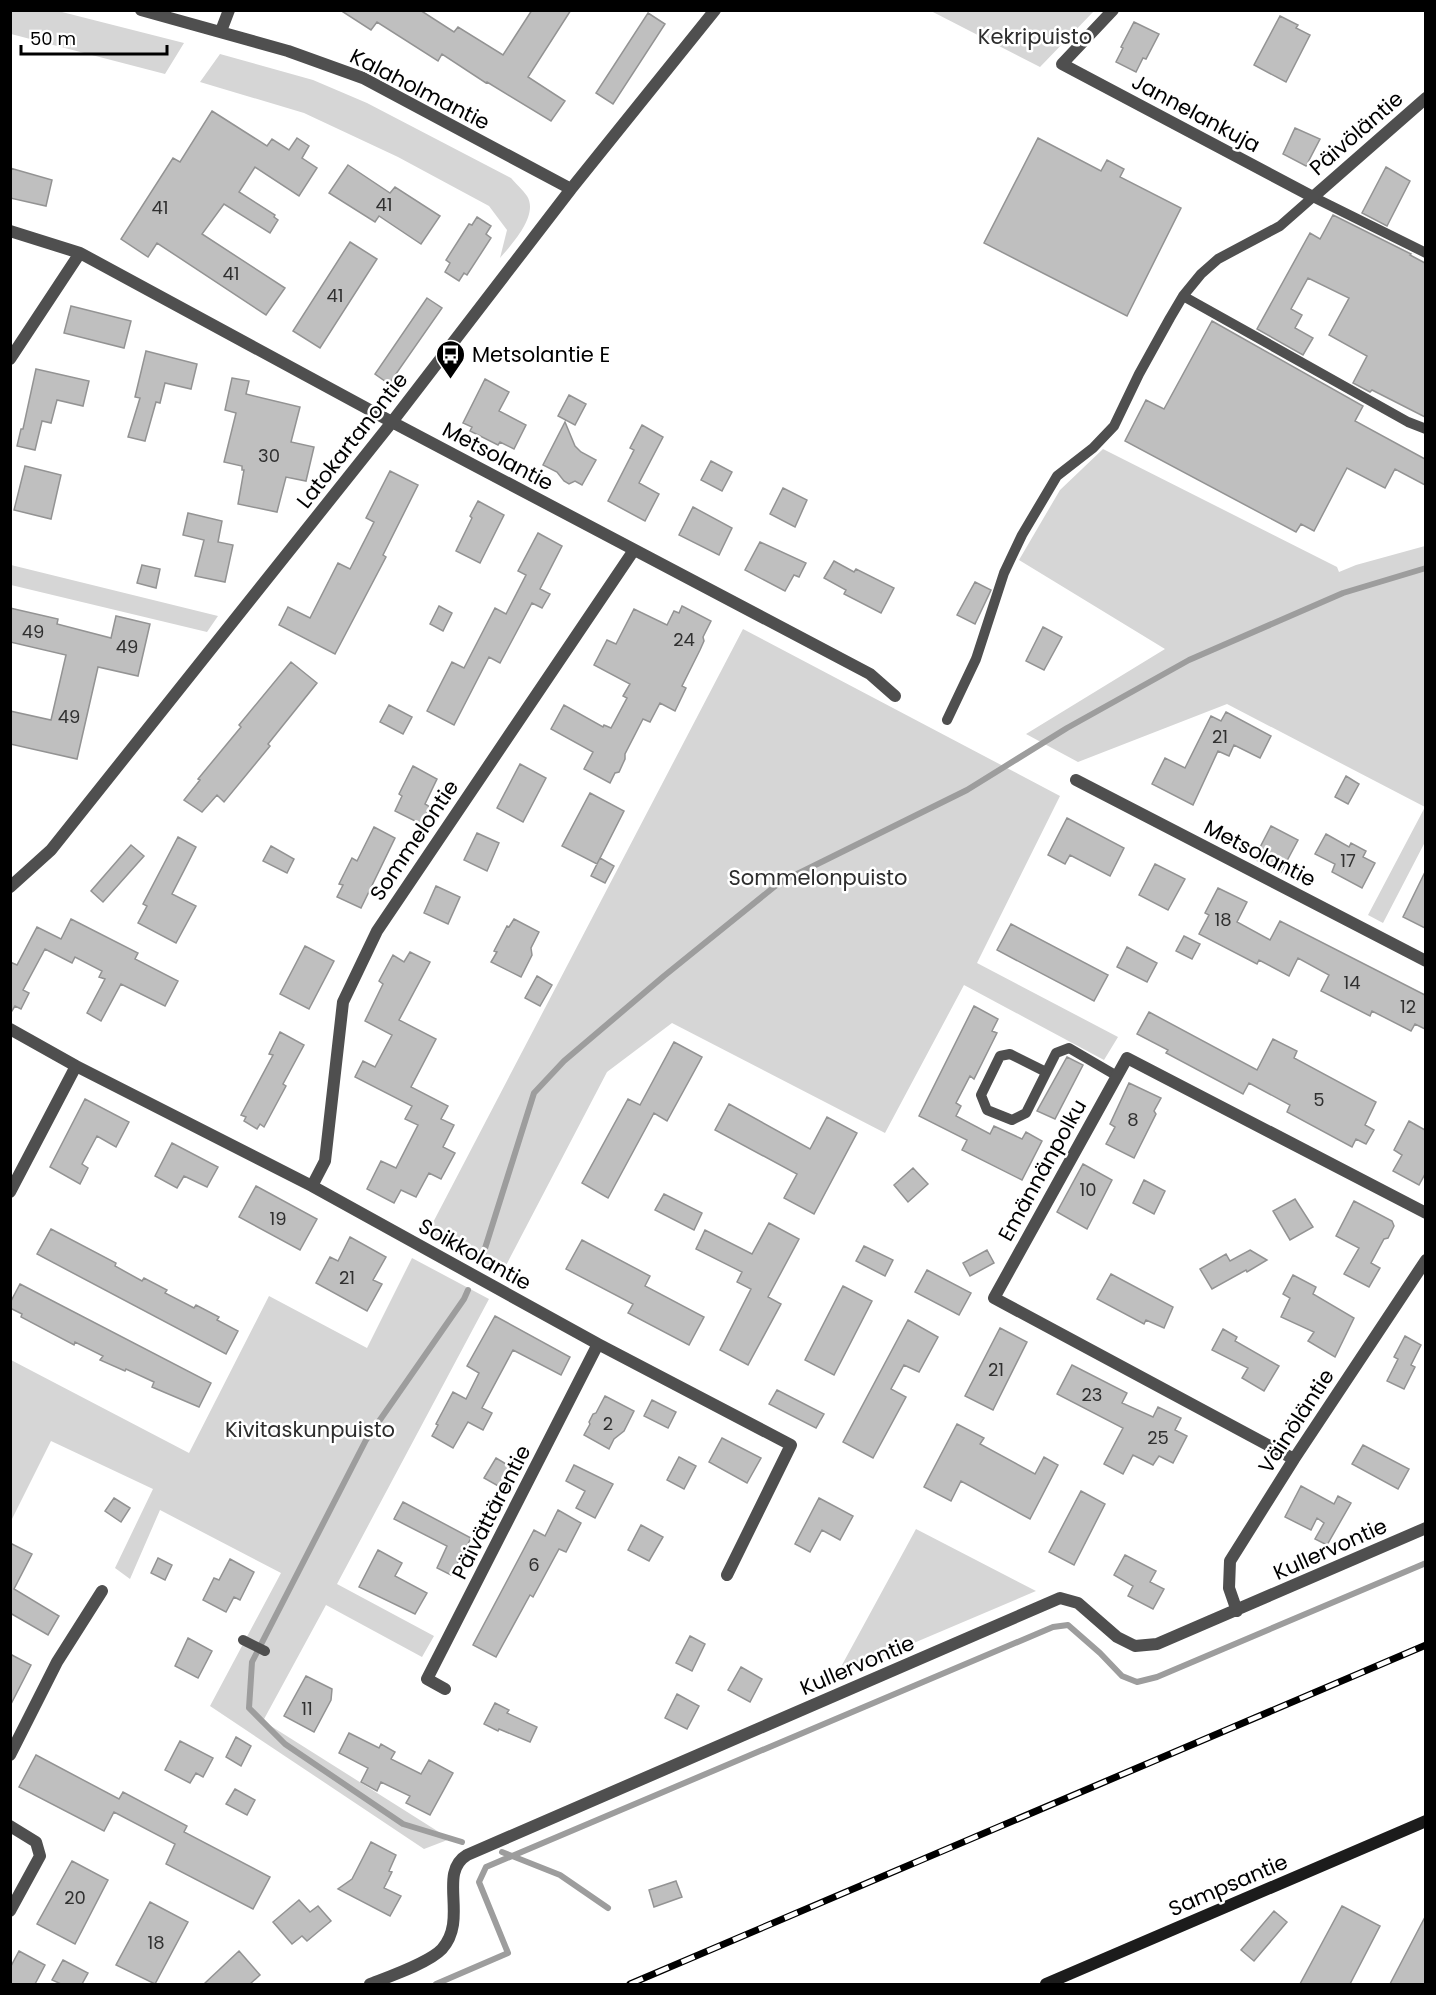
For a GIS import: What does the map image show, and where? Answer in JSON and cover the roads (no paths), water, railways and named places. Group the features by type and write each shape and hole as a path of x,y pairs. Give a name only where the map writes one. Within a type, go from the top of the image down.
{"street":[{"name":"Kalaholmantie","path":"141,10 288,51 363,78 571,189"},
{"path":"221,31 229,10"},
{"name":"Jannelankuja","path":"1113,10 1062,64 1313,197"},
{"name":"Latokartanontie","path":"10,887 51,850 392,422 710,12"},
{"name":"Päivöläntie","path":"1313,197 1425,98"},
{"name":"Metsolantie","path":"10,231 80,253 392,422 870,674 895,696"},
{"path":"10,359 80,253"},
{"name":"Sommelontie","path":"312,1186 325,1161 343,1002 376,931 634,550"},
{"name":"Metsolantie","path":"1076,780 1425,961"},
{"name":"Soikkolantie","path":"10,1029 76,1066 312,1186 598,1344 792,1445 727,1575"},
{"name":"Emännänpolku","path":"1294,1459 994,1298 1127,1058 1425,1213"},
{"path":"10,1192 76,1066"},
{"name":"Väinöläntie","path":"1237,1611 1229,1588 1230,1561 1425,1260"},
{"name":"Päivättärentie","path":"445,1689 427,1679 598,1344"},
{"name":"Kullervontie","path":"370,1984 440,1952 451,1938 454,1924 454,1870 459,1860 467,1855 1006,1621 1060,1598 1078,1603 1117,1636 1135,1646 1157,1644 1425,1528"},
{"path":"10,1755 57,1662 102,1591"},
{"name":"Sampsantie","path":"1054,1983 1425,1821"},
{"path":"10,1826 36,1842 40,1856 10,1911"}],"lane":[{"path":"947,720 976,658 1004,573 1046,492 1057,476 1094,448 1114,426 1139,374 1183,296 1218,259 1280,226 1313,197 1425,253"},
{"path":"1183,296 1425,429"},
{"path":"1046,1072 1010,1054 1000,1056 981,1095 987,1110 1012,1120 1026,1113 1056,1053 1069,1048 1117,1076"},
{"path":"243,1640 265,1651"}],"waterway":[{"path":"481,1261 534,1093 564,1061 779,883 967,790 1067,728 1189,660 1343,593 1426,568"},
{"path":"462,1842 403,1824 285,1744 249,1708 252,1662 366,1440 468,1290"},
{"path":"436,1984 508,1953 479,1882 486,1867 1053,1627 1068,1625 1122,1676 1137,1682 1157,1677 1426,1563"},
{"path":"502,1852 560,1875 608,1908"}],"railway":[{"path":"630,1984 1426,1645"}],"place":[{"name":"Metsolantie E","path":"451,380"}],"park label":[{"name":"Kekripuisto","path":"1035,36"},
{"name":"Sommelonpuisto","path":"818,877"},
{"name":"Kivitaskunpuisto","path":"310,1429"}]}
